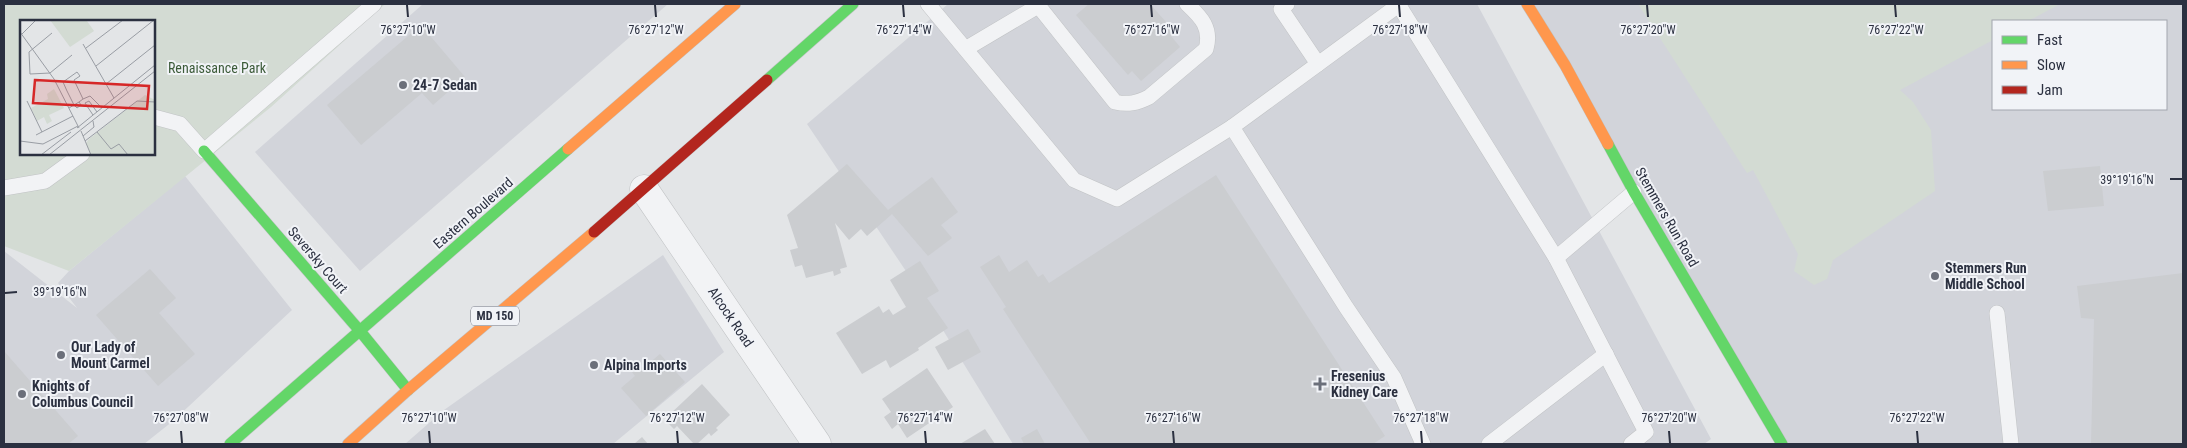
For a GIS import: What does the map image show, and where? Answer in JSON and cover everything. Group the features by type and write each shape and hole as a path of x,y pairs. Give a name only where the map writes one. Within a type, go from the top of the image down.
{"main road":[{"name":"Eastern Boulevard","path":"230,444 736,4"},
{"name":"MD 150","path":"348,444 408,390 644,189 853,4"},
{"name":"Stemmers Run Road","path":"1527,4 1565,65 1634,192 1782,444"},
{"name":"Seversky Court","path":"204,151 360,331 408,390"}],"street":[{"name":"Alcock Road","path":"644,189 817,444"}],"lane":[{"path":"155,117 180,124 204,151 374,4"},
{"path":"928,4 1074,180 1117,199 1232,127 1399,4 1556,258 1646,432 1631,444"},
{"path":"966,48 1038,5 1115,102 1125,104 1138,103 1148,97 1206,49 1208,40 1202,19 1187,4"},
{"path":"1287,4 1281,9 1318,64"},
{"path":"1232,127 1346,307 1394,378 1423,444"},
{"path":"4,188 45,181 81,155"},
{"path":"1556,258 1634,192"},
{"path":"1997,313 2011,444"},
{"path":"1489,444 1606,354"}],"shaded area":[{"path":"423,4 668,4 360,271 255,152"},
{"path":"948,4 1477,4 1711,439 1704,444 1013,444 914,283 807,124"},
{"name":"Stemmers Run Middle School","path":"1527,4 2183,4 2183,444 1783,444"},
{"path":"185,176 292,310 173,421 144,444 4,444 4,251 77,308 58,283 69,271"},
{"path":"663,255 724,352 613,444 405,444 444,410"}],"green space":[{"name":"Renaissance Park","path":"4,4 385,4 271,107 69,271 4,246"},
{"path":"1638,4 2060,4 2030,20 1992,20 1992,41 1900,90 1913,102 1931,130 1935,191 1833,260 1827,279 1814,285 1794,271 1798,254 1753,170 1747,173"}],"building":[{"path":"1089,4 1150,4 1175,32 1171,36 1180,47 1141,81 1132,71 1128,75 1076,15"},
{"name":"24-7 Sedan","path":"421,25 465,77 433,105 422,93 361,145 327,105"},
{"path":"847,164 888,210 932,177 958,212 941,225 952,238 928,256 892,214 867,236 861,229 849,240 835,223 847,267 840,269 841,273 834,276 833,271 806,278 802,265 795,267 790,250 798,248 787,215"},
{"path":"2100,166 2104,206 2048,211 2043,171"},
{"path":"1216,175 1385,436 1373,444 1091,444 1003,309 1006,307 980,267 999,255 1009,272 1027,260 1038,277 1043,274 1049,283"},
{"path":"920,261 939,291 927,298 948,328 918,348 919,350 890,368 886,360 862,374 836,333 879,306 883,313 889,309 893,315 906,307 890,280"},
{"path":"150,269 176,298 159,313 195,354 158,386 96,315"},
{"path":"2183,273 2183,444 2091,444 2094,319 2081,318 2077,286"},
{"path":"968,329 981,352 948,370 935,347"},
{"name":"Knights of Columbus Council","path":"4,351 78,436 68,444 4,444"},
{"path":"660,354 685,382 646,416 621,388 635,376 629,368 636,362 642,369"},
{"path":"927,368 953,407 907,438 898,424 892,429 884,417 891,412 882,399"},
{"path":"702,384 730,415 716,428 718,430 711,436 709,433 697,444 694,444 677,426 674,429 669,424 673,421 668,416"},
{"path":"985,429 995,444 960,444"},
{"path":"1037,429 1045,444 1024,444 1021,438"},
{"path":"642,437 648,444 634,444"}],"traffic: fast":[{"path":"767,80 853,4"},
{"path":"1608,144 1634,192 1782,444"},
{"path":"230,444 568,149"},
{"path":"204,151 360,331 408,390"}],"traffic: slow":[{"path":"568,149 735,4"},
{"path":"1527,4 1565,65 1608,144"},
{"path":"348,444 408,390 594,232"}],"traffic: jam":[{"path":"594,232 767,80"}],"place":[{"name":"24-7 Sedan","path":"403,85"},
{"name":"Stemmers Run Middle School","path":"1935,276"},
{"name":"Our Lady of Mount Carmel","path":"61,355"},
{"name":"Alpina Imports","path":"594,365"},
{"name":"Fresenius Kidney Care","path":"1320,384"},
{"name":"Knights of Columbus Council","path":"22,394"}]}
